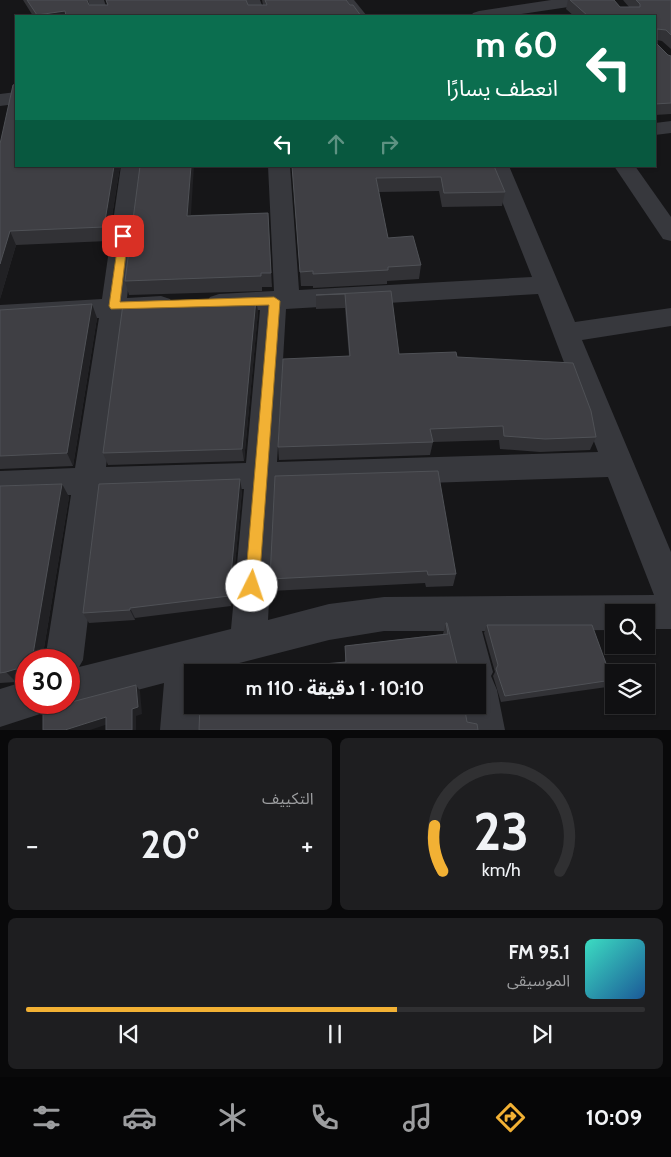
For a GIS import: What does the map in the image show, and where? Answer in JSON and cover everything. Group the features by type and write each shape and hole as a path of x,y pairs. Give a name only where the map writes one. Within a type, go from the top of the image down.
{"street":[{"path":"96,0 101,15"},
{"path":"252,0 258,15"},
{"path":"346,0 358,15"},
{"path":"492,15 544,11 582,0"},
{"path":"0,100 15,98"},
{"path":"656,129 671,127"},
{"path":"65,649 88,481 115,306 132,167"},
{"path":"248,642 260,475 281,301 279,167"},
{"path":"498,167 548,285 617,464 671,593"},
{"path":"625,167 671,234"},
{"path":"0,314 115,306 281,301 548,285"},
{"path":"566,333 671,317"},
{"path":"0,484 617,464"},
{"path":"80,686 329,622 384,614 605,612"},
{"path":"655,612 671,612"},
{"path":"460,614 472,664"},
{"path":"180,730 184,659"},
{"path":"0,708 15,703"},
{"path":"482,714 485,730"}],"building":[{"path":"27,0 87,0 89,5 108,5 106,0 246,0 248,5 267,5 265,0 346,0 350,5 353,5 360,15 66,15 65,11 37,15"},
{"path":"570,0 614,0 620,7 640,7 636,0 671,0 671,35 666,30 657,29 657,44 671,56 671,103 656,104 656,15 587,15"},
{"path":"15,84 15,167 114,167 104,227 10,231 0,264 0,144 13,85"},
{"path":"140,167 191,167 187,216 268,213 271,273 261,273 261,276 125,281"},
{"path":"292,167 494,167 505,192 444,193 441,177 376,178 388,238 413,236 421,265 388,267 388,270 313,274 313,271 300,272"},
{"path":"391,291 399,354 456,352 457,357 573,363 591,411 596,437 545,439 504,436 503,426 430,429 433,442 278,447 283,359 350,356 345,294 316,295"},
{"path":"256,299 242,449 103,453 123,304"},
{"path":"92,304 67,453 0,456 0,310"},
{"path":"438,471 456,574 428,575 427,571 270,579 275,476"},
{"path":"240,479 229,596 130,608 130,610 83,613 99,484"},
{"path":"62,484 34,649 15,649 15,669 0,673 0,486"},
{"path":"446,623 457,664 324,664 346,662 345,646 448,634"},
{"path":"487,625 592,625 606,664 605,681 505,696 496,669 498,665"},
{"path":"136,685 138,707 132,709 132,730 106,730 106,717 65,730 43,730 43,714 80,714 80,700"},
{"path":"200,714 466,714 467,722 477,724 478,730 199,730"}],"route":[{"path":"123,236 115,306 274,301 252,586"}]}
